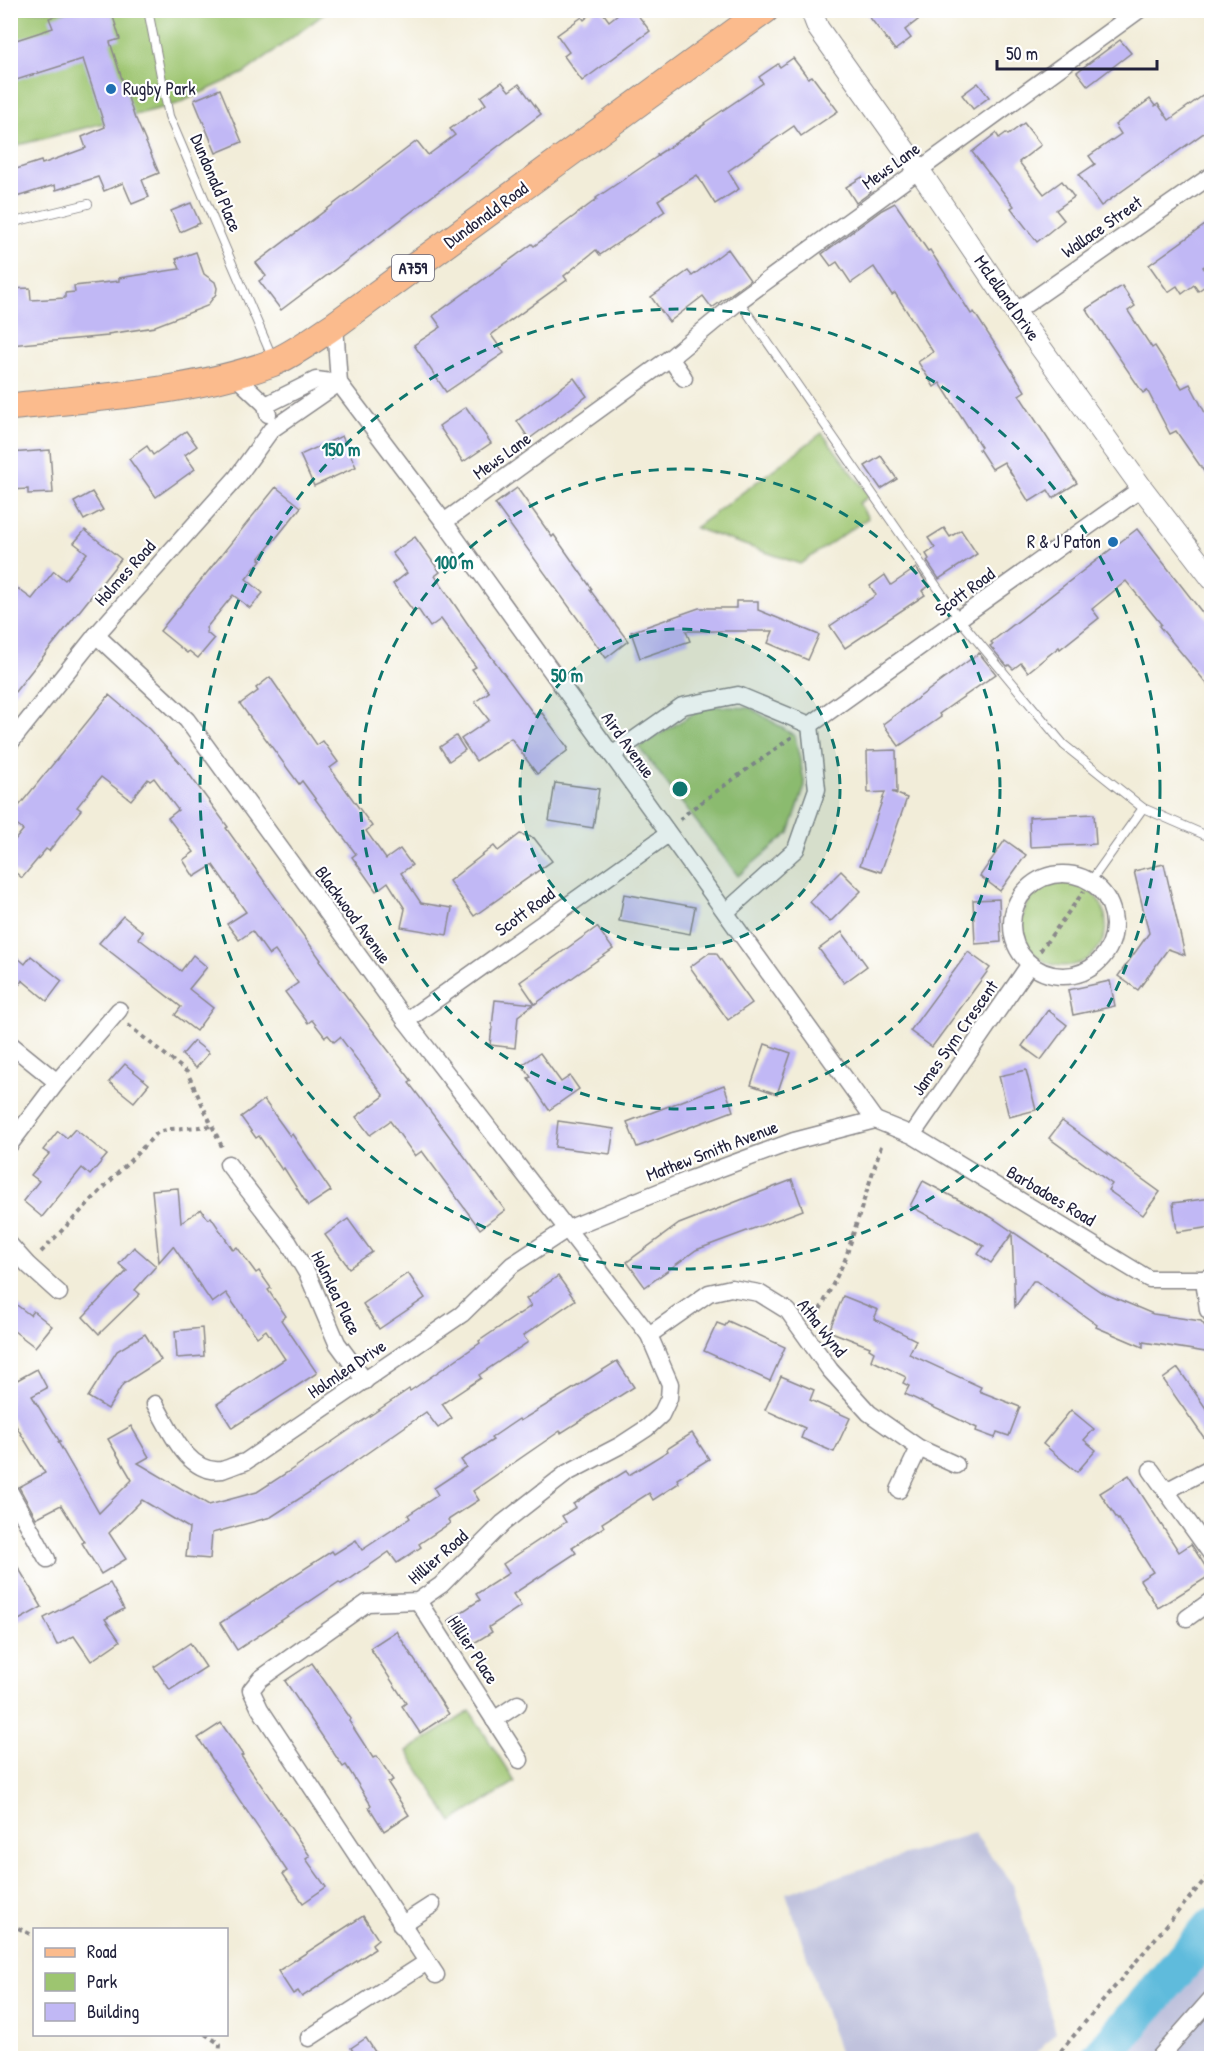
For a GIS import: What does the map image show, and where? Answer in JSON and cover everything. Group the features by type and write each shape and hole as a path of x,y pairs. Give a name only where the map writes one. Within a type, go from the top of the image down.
{"main road":[{"name":"Dundonald Road","path":"10,407 173,388 234,375 275,362 335,325 765,10"}],"street":[{"name":"McLelland Drive","path":"811,10 818,28 919,170 1015,312 1142,488 1212,579"},
{"name":"Mews Lane","path":"444,522 670,358 739,301 1139,10"},
{"name":"Wallace Street","path":"1015,312 1212,175"},
{"path":"266,405 316,380 339,383 335,325"},
{"path":"670,358 684,378"},
{"path":"234,375 266,405 271,430"},
{"name":"Holmes Road","path":"12,736 96,635 237,477 271,430 339,383"},
{"name":"Aird Avenue","path":"339,383 444,522 668,834 882,1122"},
{"name":"Scott Road","path":"810,725 1142,488"},
{"name":"Blackwood Avenue","path":"96,635 187,720 406,1021 567,1229"},
{"path":"612,755 682,706 738,695 810,725 817,789 796,849 726,912"},
{"name":"Scott Road","path":"406,1021 668,834"},
{"path":"1068,873 1091,881 1109,901 1115,921 1113,940 1104,957 1087,971 1069,976 1047,973 1030,964 1019,951 1013,936 1012,917 1019,899 1031,885 1047,876 1068,873"},
{"name":"James Sym Crescent","path":"912,1135 1030,964"},
{"path":"10,1144 57,1082 117,1013"},
{"path":"10,1044 57,1082"},
{"name":"Barbadoes Road","path":"882,1122 912,1135 1149,1279 1208,1278"},
{"name":"Mathew Smith Avenue","path":"567,1229 794,1141 882,1122"},
{"name":"Holmlea Place","path":"228,1164 289,1243 308,1275 337,1343 364,1381"},
{"name":"Hillier Road","path":"309,2038 431,1969 266,1719 251,1690 260,1679 367,1603 418,1601 441,1585 503,1523 567,1473 621,1445 647,1428 661,1415 669,1398 670,1384 649,1335 567,1229"},
{"name":"Holmlea Drive","path":"155,1404 186,1455 201,1468 221,1470 244,1462 462,1314 512,1265 567,1229"},
{"path":"10,1245 59,1293"},
{"path":"1208,1278 1208,1310 1212,1315"},
{"name":"Atha Wynd","path":"649,1335 709,1293 731,1288 759,1293 788,1311 830,1370 869,1413 919,1448 956,1465"},
{"path":"899,1490 919,1448"},
{"path":"1166,1491 1208,1469"},
{"path":"1151,1470 1212,1555"},
{"path":"10,1492 47,1559"},
{"path":"1187,1618 1212,1600"},
{"name":"Hillier Place","path":"418,1601 520,1760"},
{"path":"494,1720 518,1704"},
{"path":"401,1925 432,1905"},
{"path":"1159,2058 1212,1998"}],"lane":[{"name":"Dundonald Place","path":"148,10 169,116 275,362"},
{"path":"10,223 88,204"},
{"path":"739,301 960,620 1065,745 1143,808 1212,838"},
{"path":"1091,881 1143,808"}],"path":[{"path":"668,834 689,811 810,725"},
{"path":"1030,964 1091,881"},
{"path":"117,1013 187,1072 228,1164"},
{"path":"800,1328 811,1327 845,1260 882,1122"},
{"path":"28,1265 158,1132 213,1126"},
{"path":"1055,2058 1212,1871"},
{"path":"10,1924 33,1936"},
{"path":"208,2036 220,2044 219,2058"}],"shaded area":[{"path":"974,1833 1013,1885 1056,2032 1031,2058 841,2058 786,1893"},
{"path":"1211,1931 1211,2058 1096,2058"}],"green space":[{"name":"Rugby Park","path":"11,11 328,11 244,73 177,104 11,147"},
{"path":"822,433 870,496 859,503 868,518 800,564 695,528"},
{"path":"706,706 751,708 795,736 805,786 789,833 738,876 639,747"},
{"path":"1064,882 1080,885 1094,894 1103,908 1106,924 1103,940 1094,954 1080,963 1064,966 1048,963 1034,954 1025,940 1022,924 1025,908 1034,894 1048,885"},
{"path":"470,1711 515,1782 452,1822 407,1751"}],"building":[{"path":"73,10 111,10 120,39 110,42 135,119 159,173 142,180 149,197 132,204 123,183 104,191 98,177 56,190 55,185 10,199 10,171 41,161 42,164 86,148 82,137 105,127 83,59 10,82 10,42 53,28 49,18"},
{"path":"596,10 601,10 609,21 623,10 634,10 650,31 582,81 564,56 569,52 557,35 582,17 584,20"},
{"path":"864,10 931,10 905,30 911,38 895,50"},
{"path":"1120,40 1131,53 1088,86 1077,72"},
{"path":"793,58 808,78 812,76 838,111 801,136 794,126 728,171 739,189 715,204 697,175 658,200 665,211 600,255 596,250 564,276 567,280 491,335 504,353 446,392 414,345 441,327 433,316 532,244 534,246 596,198 763,83 759,77 778,64 780,67"},
{"path":"502,82 509,91 519,84 541,114 281,310 259,281 266,276 256,263 417,141 428,155 455,135 450,129 486,104 481,97"},
{"path":"978,83 989,97 973,109 962,95"},
{"path":"220,89 242,142 216,153 194,100"},
{"path":"1212,89 1212,127 1101,206 1079,175 1095,164 1089,156 1121,134 1115,125 1150,99 1155,106 1158,104 1169,120"},
{"path":"1024,123 1041,145 1019,162 1044,194 1062,181 1074,197 1056,210 1064,220 1037,242 1011,208 1014,206 972,152 996,133 999,138 1006,133 1008,135"},
{"path":"862,177 871,192 856,203 846,187"},
{"path":"191,203 200,223 180,232 171,211"},
{"path":"895,203 928,251 930,250 971,314 974,312 1004,358 1025,391 1019,395 1077,483 1053,498 1048,490 1029,502 1004,462 992,469 979,449 981,447 940,383 934,387 918,362 933,352 895,293 892,295 874,267 851,283 837,262 831,266 822,254"},
{"path":"1212,220 1212,261 1203,267 1212,281 1198,291 1194,285 1182,294 1177,286 1168,292 1149,265"},
{"path":"728,249 750,280 712,308 703,296 669,322 651,297 688,271 692,276"},
{"path":"196,252 204,274 215,282 217,288 216,294 207,306 155,327 108,334 108,336 10,345 10,289 30,288 31,300 65,298 65,293 75,292 74,286 119,281 119,278 180,269 176,259"},
{"path":"1122,286 1135,306 1128,311 1152,348 1155,346 1182,388 1190,384 1212,426 1212,483 1176,431 1170,434 1147,390 1143,393 1086,309"},
{"path":"574,378 587,396 529,439 517,421"},
{"path":"466,407 491,443 463,462 439,426"},
{"path":"186,431 197,446 185,455 195,469 156,497 129,459 147,446 153,455"},
{"path":"342,436 356,467 314,486 300,455"},
{"path":"50,450 53,493 28,494 28,489 10,490 10,453"},
{"path":"881,456 897,479 881,489 865,466"},
{"path":"276,487 301,507 259,559 261,560 246,579 263,593 250,608 233,595 206,628 206,632 214,639 198,658 189,651 187,653 160,631"},
{"path":"517,488 552,537 554,535 592,589 590,590 628,641 606,658 495,504"},
{"path":"92,492 103,510 84,520 74,502"},
{"path":"944,528 950,537 961,530 977,554 939,579 927,561 929,559 926,554 935,548 928,538"},
{"path":"1137,529 1212,625 1212,690 1159,626 1161,624 1126,581 1092,609 1099,618 1028,672 1021,663 1013,669 1007,666 990,646 993,644 991,642"},
{"path":"85,530 121,559 10,698 10,583 32,599 54,571 65,580 87,553 74,543"},
{"path":"415,537 440,572 435,576 476,636 536,717 542,713 568,748 537,774 511,738 476,761 461,739 489,720 475,702 489,692 472,669 476,667 441,619 430,627 418,609 414,612 393,584 407,573 392,553"},
{"path":"916,568 929,586 922,591 925,595 845,648 830,626 876,595 870,586 885,575 891,585"},
{"path":"736,601 758,601 758,610 819,635 808,660 768,643 773,631 686,631 690,641 640,658 631,632 699,608 736,608"},
{"path":"979,653 996,674 939,714 941,717 899,746 883,724"},
{"path":"270,677 317,745 323,741 338,762 330,768 372,826 366,831 386,859 400,849 412,865 401,873 421,903 452,908 447,935 401,927 405,909 388,882 376,891 352,857 356,854 302,781 299,784 240,704 258,691 256,688"},
{"path":"109,695 149,729 183,766 321,960 319,961 412,1081 409,1083 505,1210 480,1229 422,1151 415,1156 390,1121 370,1135 356,1117 384,1096 340,1037 334,1042 328,1035 325,1037 312,1020 308,1023 285,992 298,983 275,951 269,955 252,931 239,940 227,924 246,912 213,865 194,877 183,860 194,852 168,818 178,810 154,778 150,781 148,779 131,800 101,777 77,807 81,810 49,851 46,849 22,878 10,868 10,846 23,830 10,820 10,798 19,806"},
{"path":"456,736 465,750 449,761 440,747"},
{"path":"896,750 897,792 892,792 907,798 881,872 860,865 885,792 868,793 867,751"},
{"path":"555,783 599,789 593,828 549,821"},
{"path":"1094,814 1096,844 1030,847 1029,817"},
{"path":"520,834 534,838 552,861 474,916 449,881 494,846 498,851"},
{"path":"1005,840 1026,855 1000,891 980,876"},
{"path":"1164,864 1185,955 1168,949 1138,990 1118,976 1149,933 1134,871"},
{"path":"841,871 861,891 830,922 810,902"},
{"path":"624,894 695,907 690,934 619,921"},
{"path":"999,899 1001,942 975,944 973,900"},
{"path":"123,916 143,932 138,938 181,971 193,955 207,967 189,989 213,1008 196,1031 175,1015 181,1007 99,943"},
{"path":"597,927 613,949 535,1004 520,982"},
{"path":"842,932 867,966 844,983 819,949"},
{"path":"968,952 990,968 932,1047 910,1031"},
{"path":"709,953 716,953 752,1003 728,1020 690,967"},
{"path":"31,956 62,981 47,1001 22,980 20,984 10,976 10,967 18,958 25,964"},
{"path":"1110,981 1115,1006 1073,1015 1068,990"},
{"path":"495,1000 534,1004 518,1016 515,1048 490,1045"},
{"path":"1048,1010 1067,1025 1041,1060 1022,1046"},
{"path":"194,1041 209,1053 196,1068 182,1055"},
{"path":"765,1044 791,1053 777,1094 751,1085"},
{"path":"540,1053 561,1082 570,1076 579,1089 549,1110 522,1065"},
{"path":"125,1064 149,1084 134,1102 109,1082"},
{"path":"1026,1070 1036,1110 1009,1117 999,1076"},
{"path":"724,1085 733,1111 637,1147 627,1122"},
{"path":"264,1100 290,1136 292,1134 331,1191 308,1206 284,1168 282,1170 259,1136 256,1138 241,1117"},
{"path":"558,1121 614,1129 610,1154 555,1147"},
{"path":"1062,1121 1160,1192 1143,1215 1108,1190 1112,1184 1049,1138"},
{"path":"75,1129 107,1155 90,1175 82,1168 42,1217 23,1201 39,1181 31,1175 49,1154 43,1150 58,1131 67,1138"},
{"path":"792,1180 803,1210 696,1250 645,1287 627,1262 679,1224"},
{"path":"923,1181 991,1217 1101,1292 1153,1314 1201,1321 1212,1335 1212,1353 1143,1342 1143,1347 1096,1327 1097,1325 1036,1281 1033,1281 1015,1307 1012,1234 991,1263 978,1254 984,1246 910,1206"},
{"path":"178,1188 181,1223 201,1209 208,1219 211,1217 233,1250 237,1247 256,1273 259,1271 271,1288 268,1290 286,1316 281,1320 317,1373 232,1428 217,1404 285,1359 266,1330 257,1337 226,1293 212,1303 173,1246 159,1262 152,1190"},
{"path":"1212,1198 1212,1227 1177,1232 1173,1203"},
{"path":"348,1219 372,1252 349,1268 325,1235"},
{"path":"134,1247 156,1266 135,1290 140,1294 99,1334 83,1317 127,1271 119,1264"},
{"path":"408,1273 425,1298 379,1329 363,1304"},
{"path":"558,1276 575,1300 523,1336 528,1342 479,1375 481,1378 442,1404 452,1418 438,1428 426,1412 271,1517 212,1533 210,1559 186,1557 189,1528 142,1500 109,1533 126,1559 101,1574 61,1505 36,1518 19,1487 45,1473 10,1416 10,1384 37,1369 47,1388 32,1396 99,1513 132,1480 108,1439 131,1426 149,1457 138,1463 209,1505 257,1492 288,1472 409,1389 410,1391 531,1306 526,1299"},
{"path":"843,1296 878,1310 874,1319 916,1340 909,1354 981,1387 979,1391 1020,1407 1009,1436 997,1432 995,1438 976,1431 977,1428 905,1394 909,1386 903,1383 906,1377 871,1360 874,1352 869,1349 870,1347 829,1331"},
{"path":"10,1300 30,1315 33,1311 52,1326 35,1347 10,1328"},
{"path":"728,1321 785,1347 770,1381 704,1351 717,1323 725,1326"},
{"path":"202,1328 204,1356 177,1358 175,1331"},
{"path":"145,1334 161,1360 123,1384 108,1409 88,1397 117,1351"},
{"path":"617,1361 634,1387 561,1433 560,1431 473,1491 479,1500 448,1520 450,1523 419,1544 421,1547 397,1563 389,1552 350,1579 341,1584 339,1582 237,1650 220,1623 332,1551 334,1554 356,1540 362,1550 410,1518 408,1515 438,1495 434,1488 466,1467 461,1460 493,1440 491,1438 519,1419 520,1421"},
{"path":"1178,1368 1212,1417 1212,1449 1163,1379"},
{"path":"781,1376 814,1390 810,1400 850,1418 834,1452 801,1438 805,1428 765,1410"},
{"path":"1071,1410 1094,1429 1084,1440 1096,1450 1077,1472 1043,1444"},
{"path":"692,1433 709,1459 677,1479 679,1483 653,1500 649,1493 602,1523 604,1527 572,1547 576,1553 513,1594 521,1606 489,1627 492,1632 466,1648 448,1621 480,1600 476,1594 509,1573 503,1564 566,1522 562,1516 576,1507 573,1504 626,1471 629,1475"},
{"path":"1129,1475 1179,1552 1191,1544 1211,1575 1158,1608 1140,1580 1153,1572 1100,1493"},
{"path":"10,1554 42,1607 10,1625"},
{"path":"110,1583 124,1609 105,1619 120,1641 91,1661 74,1636 57,1645 44,1618"},
{"path":"396,1631 449,1714 420,1733 402,1706 406,1703 370,1648"},
{"path":"190,1643 206,1667 170,1690 154,1667"},
{"path":"312,1663 351,1719 349,1721 373,1758 377,1756 393,1780 388,1783 409,1815 384,1831 346,1765 343,1767 285,1681"},
{"path":"221,1723 310,1856 306,1859 326,1887 303,1903 283,1874 287,1871 198,1738"},
{"path":"363,1916 378,1939 372,1944 375,1949 302,1997 298,1991 293,1994 278,1971"},
{"path":"366,2038 379,2058 357,2058 351,2048"}],"waterway":[{"path":"1100,2058 1212,1928"}],"place":[{"name":"Rugby Park","path":"111,89"},
{"name":"R & J Paton","path":"1113,542"}]}
